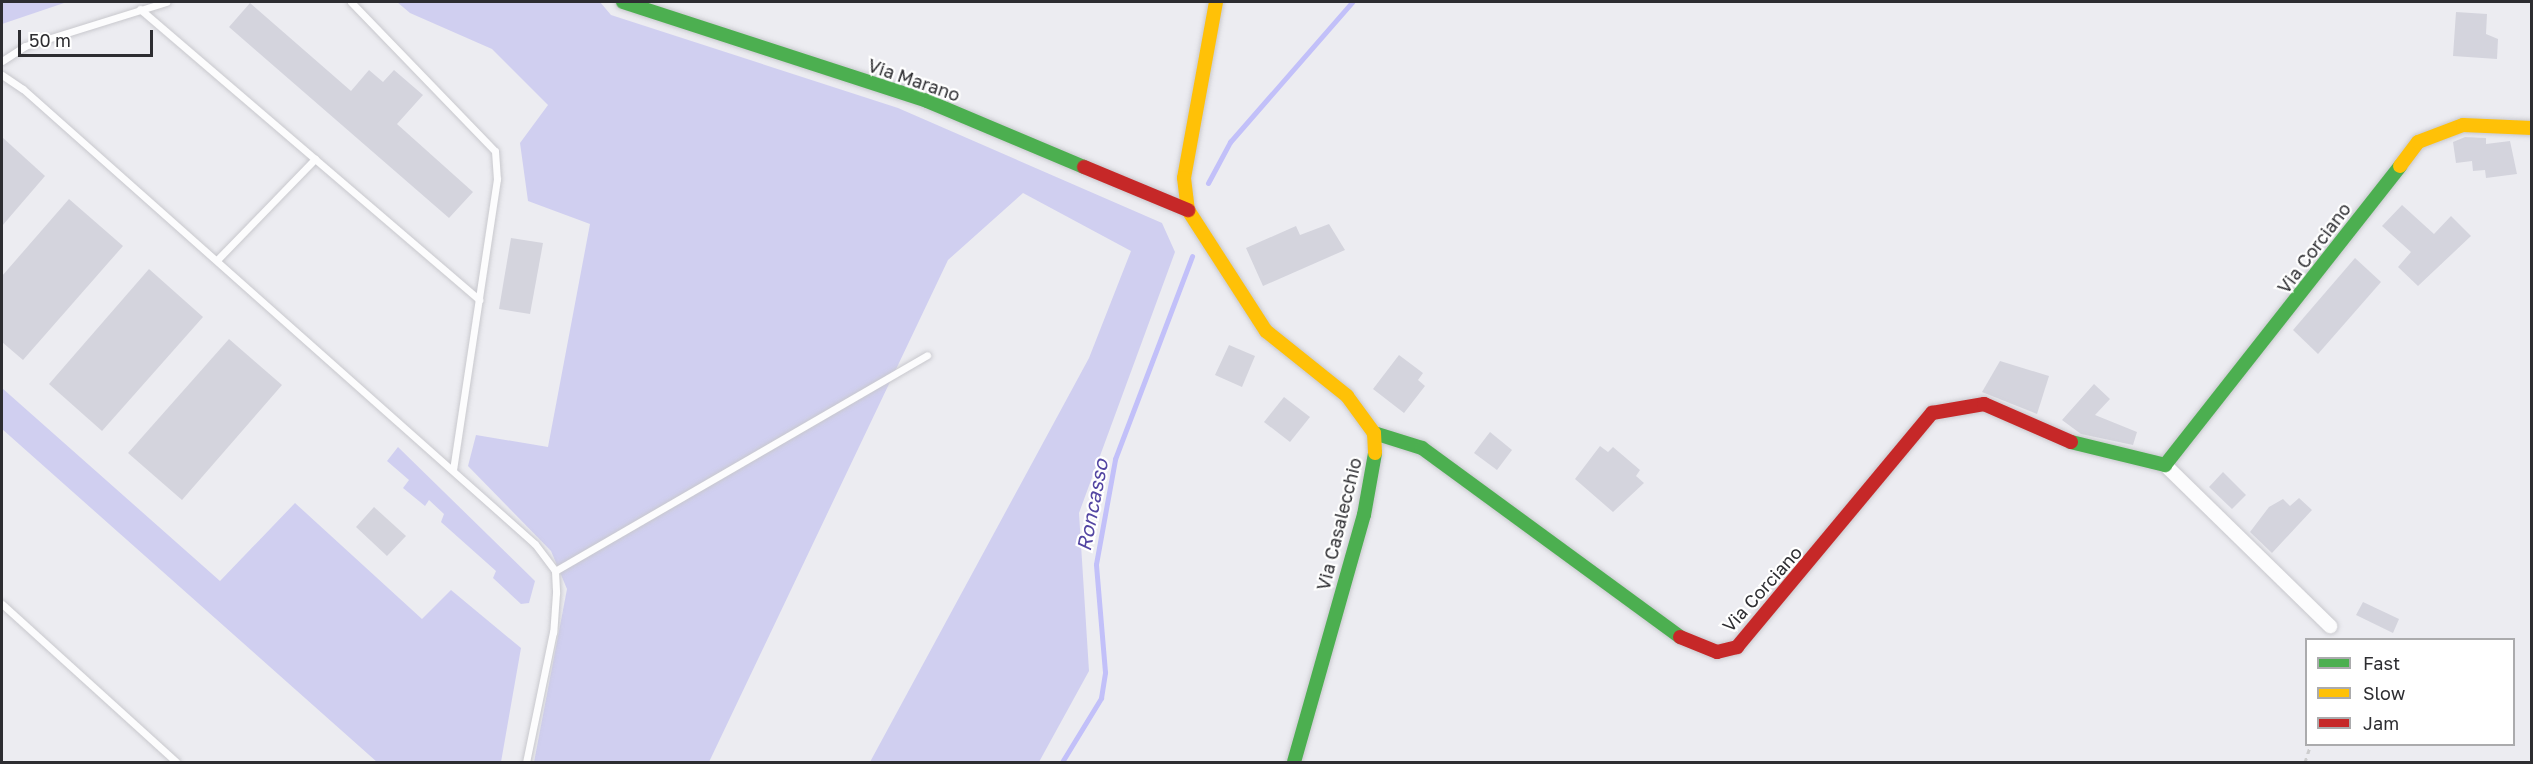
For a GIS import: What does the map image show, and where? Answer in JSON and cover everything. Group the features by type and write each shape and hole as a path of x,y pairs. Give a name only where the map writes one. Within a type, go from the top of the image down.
{"street":[{"name":"Via Marano","path":"623,2 927,101 1188,210"},
{"path":"1215,2 1184,178 1188,210 1266,331 1347,396 1374,433"},
{"name":"Via Corciano","path":"1374,433 1422,448 1691,645 1717,652 1737,647 1786,593 1932,413 1984,404 2077,445 2165,465 2181,452 2418,142 2463,124 2532,128"},
{"name":"Via Casalecchio","path":"1294,762 1364,515 1375,459 1374,433"},
{"path":"2165,465 2330,626"}],"lane":[{"path":"2,61 25,46 166,2"},
{"path":"351,2 495,151 498,179 453,470"},
{"path":"140,9 479,300"},
{"path":"2,75 217,260 536,544 555,571 553,632 526,762"},
{"path":"217,260 315,159"},
{"path":"555,571 927,354"},
{"path":"2,604 176,762"}],"path":[{"path":"2305,762 2309,746"}],"shaded area":[{"path":"2,2 67,2 2,24"},
{"path":"397,2 600,2 611,15 898,108 1162,223 1175,252 1079,513 1089,671 1039,762 870,762 1089,358 1131,251 1023,193 948,260 709,762 534,762 567,589 551,551 468,466 476,435 548,447 590,224 528,201 520,143 548,105 492,49 410,13"},
{"path":"2,388 220,581 295,503 422,619 451,590 521,648 501,762 377,762 2,429"},
{"path":"398,447 535,581 529,603 521,604 493,578 496,571 441,522 444,514 429,500 425,506 403,488 409,480 387,461"}],"building":[{"path":"250,3 351,91 369,70 383,82 394,70 423,95 397,124 473,192 449,218 229,27"},
{"path":"2456,12 2487,14 2486,34 2498,39 2497,59 2453,56"},
{"path":"2,137 45,176 2,226"},
{"path":"2465,137 2486,138 2486,144 2510,141 2517,174 2486,178 2485,170 2473,171 2472,161 2456,163 2453,142"},
{"path":"69,199 123,246 23,360 2,342 2,276"},
{"path":"2402,205 2434,234 2451,216 2471,236 2418,286 2398,267 2411,252 2382,226"},
{"path":"1329,224 1345,250 1263,286 1246,248 1296,226 1300,235"},
{"path":"511,238 543,243 530,314 499,309"},
{"path":"2355,258 2381,282 2318,354 2293,330"},
{"path":"149,269 203,317 102,431 49,384"},
{"path":"229,339 282,385 182,500 128,453"},
{"path":"1229,345 1255,356 1242,387 1215,375"},
{"path":"1399,355 1423,373 1418,380 1425,386 1404,413 1373,389"},
{"path":"2000,361 2049,376 2037,414 1982,392"},
{"path":"2094,384 2110,399 2095,415 2137,432 2133,445 2081,434 2062,420"},
{"path":"1284,397 1310,417 1290,442 1264,422"},
{"path":"1490,432 1512,450 1497,470 1474,453"},
{"path":"1600,446 1608,452 1613,447 1640,470 1636,476 1644,483 1613,512 1575,479"},
{"path":"2223,472 2246,495 2232,509 2209,487"},
{"path":"2299,498 2312,510 2272,553 2250,532 2269,507 2283,499 2290,506"},
{"path":"374,507 406,536 387,556 356,527"},
{"path":"2363,602 2399,619 2393,633 2356,615"}],"waterway":[{"name":"Roncasso","path":"1208,183 1230,142 1352,2"},
{"name":"Roncasso","path":"1062,762 1101,698 1105,672 1096,564 1115,459 1192,256"}],"traffic: fast":[{"path":"623,2 927,101 1084,167"},
{"path":"2071,442 2165,465 2400,166"},
{"path":"1374,433 1422,448 1680,637"},
{"path":"1294,762 1364,515 1375,453"}],"traffic: slow":[{"path":"1216,2 1184,178 1188,210 1266,331 1347,396 1374,433 1375,453"},
{"path":"2400,166 2418,142 2463,125 2532,128"}],"traffic: jam":[{"path":"1084,167 1188,210"},
{"path":"1680,637 1717,652 1737,647 1932,413 1984,404 2071,442"}]}
